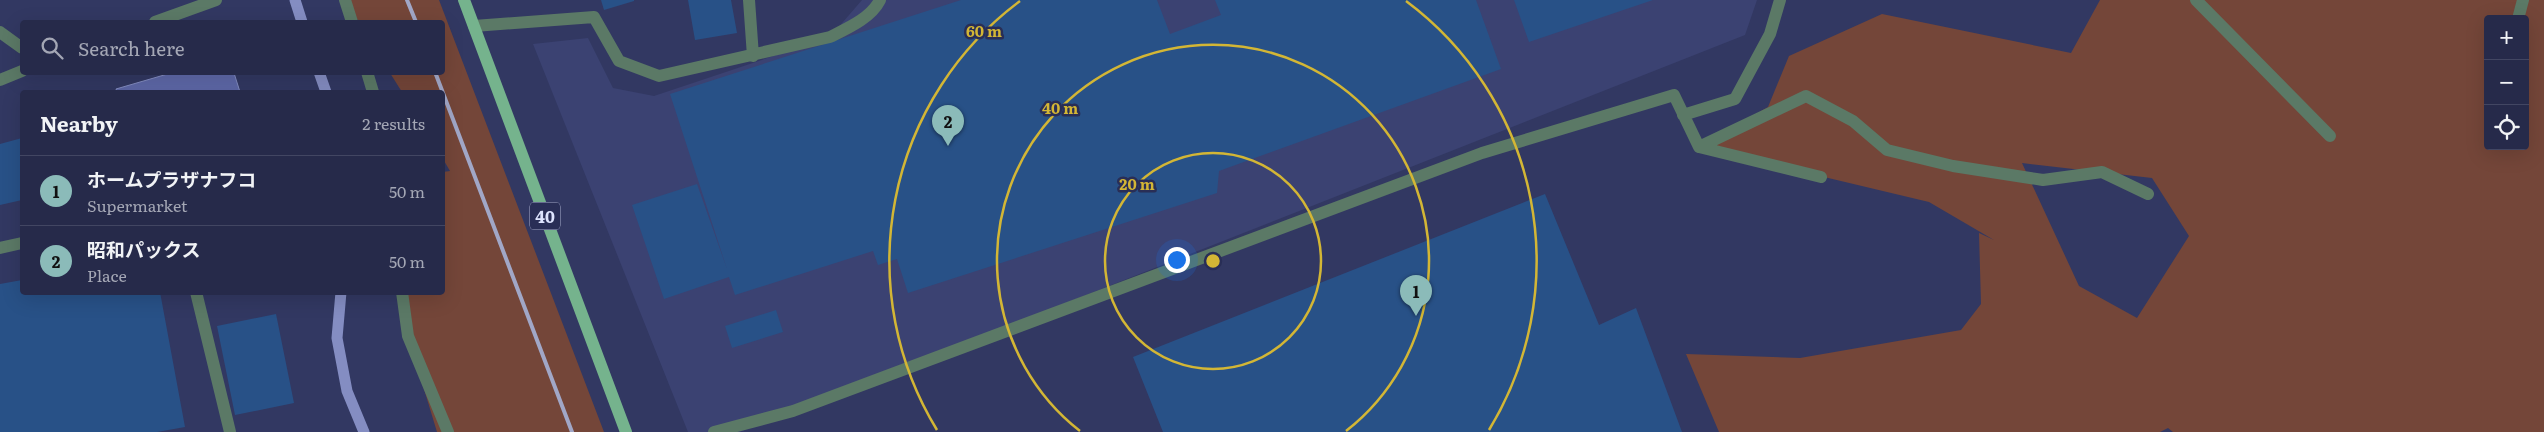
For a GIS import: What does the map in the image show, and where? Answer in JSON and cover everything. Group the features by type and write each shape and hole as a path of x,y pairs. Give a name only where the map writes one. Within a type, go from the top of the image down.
{"main road":[{"name":"40","path":"464,0 626,432"}],"street":[{"path":"161,20 216,0"},
{"path":"345,0 351,20"},
{"path":"749,0 754,56"},
{"path":"474,26 594,17 619,61 659,76 754,56 830,37 852,26 876,8 880,0"},
{"path":"1682,115 1735,99 1770,34 1780,0"},
{"path":"2196,0 2330,136"},
{"path":"2519,15 2523,0"},
{"path":"0,32 20,47"},
{"path":"0,80 20,73"},
{"path":"368,75 372,90"},
{"path":"714,432 794,411 1482,153 1674,94 1682,115 1699,147 1821,176"},
{"path":"1699,147 1806,96 1853,121 1887,150 1953,166 2043,180 2102,172 2148,194"},
{"path":"0,248 20,243"},
{"path":"197,295 230,432"},
{"path":"402,295 408,336 448,432"}],"shaded area":[{"path":"345,0 439,0 604,432 437,432 408,336 405,295 445,295 445,172 450,171 445,162 445,90 401,90 391,75 445,75 445,20 358,20"},
{"path":"862,0 1757,0 1745,35 739,432 688,432 533,44 588,38 613,88 654,96 830,37"},
{"path":"2100,0 2544,0 2544,432 2173,432 2168,428 2160,432 1719,432 1686,354 1800,358 1961,330 1981,304 1979,233 1994,240 1929,202 1699,147 1768,107 1789,56 1882,14 2071,53","holes":["2022,163 2152,178 2189,236 2137,318 2079,286"]},
{"path":"164,75 235,75 239,90 116,90"}],"building":[{"path":"601,0 634,0 634,1 604,10"},
{"path":"688,0 731,0 737,33 695,40"},
{"path":"961,0 1157,0 1170,34 1221,15 1215,0 1476,0 1501,69 1219,171 1217,193 908,293 897,259 878,265 873,251 735,295 729,277 664,299 632,205 697,184 727,269 670,94"},
{"path":"1514,0 1653,0 1529,42"},
{"path":"20,139 20,200 0,205 0,144"},
{"path":"1545,194 1599,325 1636,308 1682,432 1163,432 1133,357"},
{"path":"20,280 20,295 161,295 185,427 157,432 0,432 0,284"},
{"path":"776,310 783,332 732,348 725,326"},
{"path":"276,314 294,403 235,415 217,326"}],"waterway":[{"path":"295,0 301,20"},
{"path":"320,75 325,90"},
{"path":"341,295 337,338 347,391 364,432"}],"railway":[{"path":"407,0 415,20"},
{"path":"436,75 442,90"},
{"path":"445,98 572,432"}],"place":[{"name":"昭和パックス","path":"948,146"},
{"name":"ホームプラザナフコ","path":"1416,316"}]}
